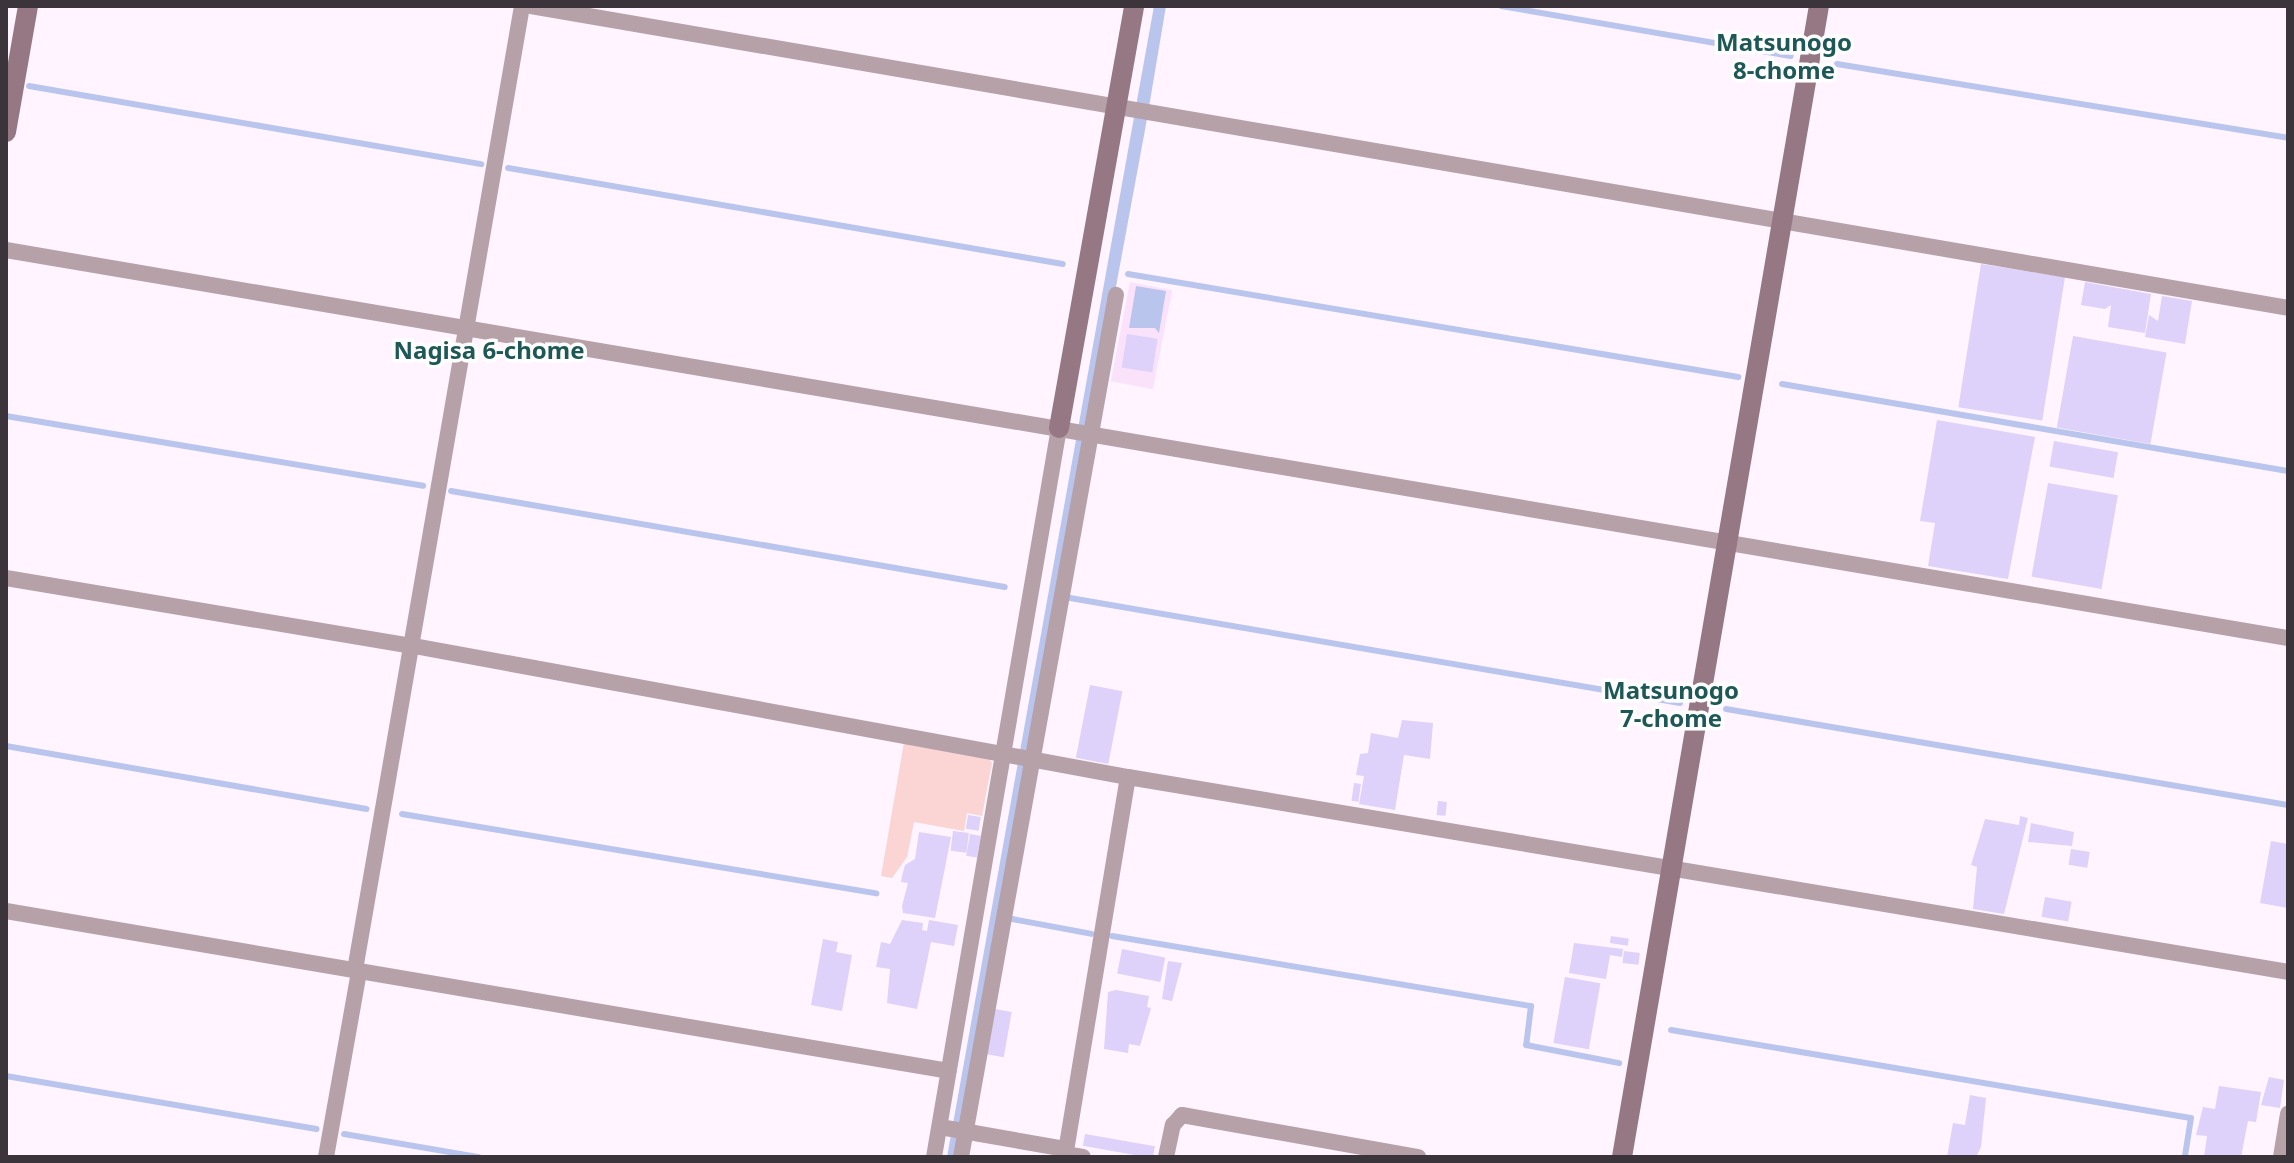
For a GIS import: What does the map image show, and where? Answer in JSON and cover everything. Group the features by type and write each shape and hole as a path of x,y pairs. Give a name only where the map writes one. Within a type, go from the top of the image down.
{"street":[{"path":"6,132 28,6"},
{"path":"326,1157 522,6"},
{"path":"531,6 2288,308"},
{"path":"961,1157 952,1129 949,1071 1067,429 1122,108 1134,6"},
{"path":"1622,1157 1819,6"},
{"path":"6,250 2288,638"},
{"path":"934,1157 952,1129 1033,760 1116,295"},
{"path":"6,578 414,646 1128,777 2288,972"},
{"path":"1065,1153 1128,777"},
{"path":"6,911 949,1071"},
{"path":"2281,1157 2288,1114"},
{"path":"1166,1157 1173,1125 1182,1115 1418,1157"},
{"path":"952,1129 1083,1157"}],"shaded area":[{"path":"1130,282 1172,290 1153,389 1111,381"},
{"path":"904,742 987,756 992,763 982,816 967,813 964,831 914,822 907,857 892,878 881,876"}],"water":[{"path":"1154,6 1166,6 1147,119 955,1157 947,1157"},
{"path":"1136,286 1166,291 1159,333 1155,328 1129,328"}],"building":[{"path":"1981,264 2065,277 2042,421 1958,407"},
{"path":"2085,282 2151,294 2145,333 2108,327 2111,305 2105,309 2081,305"},
{"path":"2162,296 2192,301 2185,344 2145,337 2149,315 2158,321"},
{"path":"1127,334 1158,339 1152,372 1122,368"},
{"path":"2073,336 2167,352 2150,444 2057,428"},
{"path":"1937,420 2035,437 2008,579 1928,566 1935,523 1920,521"},
{"path":"2054,441 2118,452 2113,478 2049,467"},
{"path":"2048,483 2118,495 2101,589 2032,577"},
{"path":"1090,685 1122,691 1108,764 1076,758"},
{"path":"1402,720 1433,723 1430,759 1404,755 1395,810 1359,804 1364,776 1356,775 1360,754 1368,753 1371,733 1398,738"},
{"path":"1354,783 1361,784 1358,802 1351,801"},
{"path":"1438,801 1447,802 1445,816 1437,815"},
{"path":"968,815 981,817 979,831 966,829"},
{"path":"2020,816 2028,818 2004,914 1973,909 1977,867 1971,865 1985,819 2019,825"},
{"path":"2031,823 2074,832 2072,846 2028,842"},
{"path":"953,831 969,833 966,853 951,851"},
{"path":"919,832 951,837 935,918 903,913 908,883 901,882 902,876 905,865 915,859"},
{"path":"970,834 981,836 977,858 966,856"},
{"path":"2271,841 2288,844 2288,908 2260,903"},
{"path":"2071,849 2090,852 2087,868 2068,865"},
{"path":"2045,897 2072,902 2068,921 2042,917"},
{"path":"902,920 923,923 922,930 927,931 929,920 958,925 954,946 931,942 917,1009 887,1003 890,969 876,967 881,942 890,944"},
{"path":"1611,936 1629,939 1628,946 1610,943"},
{"path":"823,939 838,942 836,952 852,955 842,1011 811,1005"},
{"path":"1574,943 1623,949 1622,957 1610,955 1606,979 1569,973"},
{"path":"1122,949 1165,957 1160,982 1117,974"},
{"path":"1624,951 1640,953 1638,965 1623,963"},
{"path":"1168,961 1182,963 1172,1001 1162,999"},
{"path":"1565,977 1600,983 1589,1049 1553,1043"},
{"path":"1116,990 1149,996 1147,1007 1151,1008 1140,1046 1129,1044 1128,1053 1104,1049 1108,992"},
{"path":"995,1009 1012,1012 1004,1057 987,1054"},
{"path":"2269,1077 2284,1080 2280,1108 2261,1105"},
{"path":"2219,1086 2261,1092 2256,1122 2248,1121 2241,1157 2204,1157 2207,1136 2196,1135 2203,1107 2215,1109"},
{"path":"1970,1095 1986,1098 1981,1147 1976,1157 1947,1157 1953,1123 1965,1125"},
{"path":"1085,1134 1155,1146 1153,1157 1146,1157 1083,1146"}],"waterway":[{"path":"1501,6 1791,56"},
{"path":"1837,64 2288,138"},
{"path":"29,86 481,164"},
{"path":"508,168 1063,264"},
{"path":"1128,274 1738,377"},
{"path":"1782,384 2288,471"},
{"path":"6,416 423,486"},
{"path":"451,491 1005,587"},
{"path":"1070,598 1680,703"},
{"path":"1726,709 2288,805"},
{"path":"6,746 367,809"},
{"path":"402,814 876,893"},
{"path":"1012,919 1092,934"},
{"path":"1112,936 1531,1006 1526,1045 1619,1063"},
{"path":"1671,1030 2191,1118 2185,1157"},
{"path":"6,1076 317,1129"},
{"path":"344,1134 479,1157"}],"district":[{"name":"Matsunogo 8-chome","path":"1784,56"},
{"name":"Nagisa 6-chome","path":"489,350"},
{"name":"Matsunogo 7-chome","path":"1671,704"}]}
